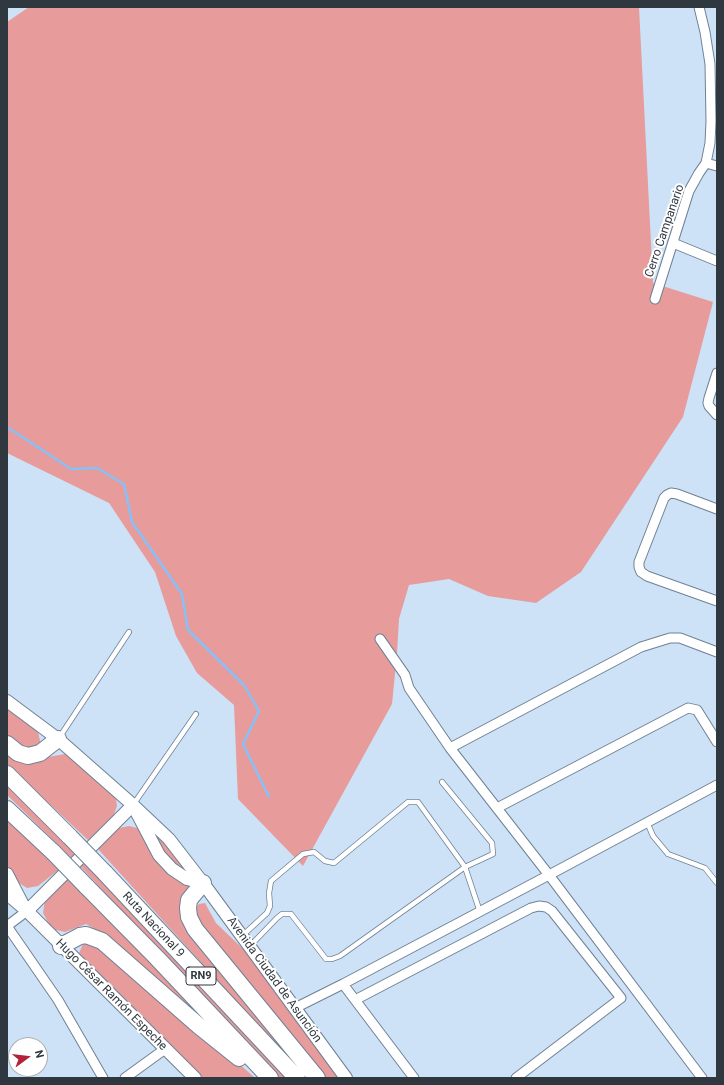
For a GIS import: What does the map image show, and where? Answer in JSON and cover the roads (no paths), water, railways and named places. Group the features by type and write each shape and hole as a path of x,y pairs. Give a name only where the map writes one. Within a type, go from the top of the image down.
{"highway":[{"path":"7,744 18,753 28,756 40,753 58,739"},
{"name":"Ruta Nacional 9","path":"7,774 105,873 297,1078"},
{"name":"Ruta Nacional 9","path":"7,809 54,853 157,958 270,1078"},
{"path":"203,883 189,900 188,917 195,929 317,1078"},
{"path":"62,946 80,936 86,935 102,941 199,1026 262,1078"}],"street":[{"name":"Cerro Campanario","path":"655,299 690,191 706,163 710,143 712,121 710,64 699,7"},
{"path":"706,163 717,166"},
{"path":"673,243 717,261"},
{"path":"717,373 709,398 709,406 717,415"},
{"path":"717,509 677,494 671,493 667,495 664,498 639,562 639,567 641,572 647,576 717,601"},
{"path":"450,748 640,647 670,638 680,638 717,652"},
{"path":"380,639 405,675 409,688 450,748 702,1078"},
{"name":"Avenida Ciudad de Asunción","path":"7,701 58,739 169,839 250,946 346,1078"},
{"path":"497,808 688,708 697,710 717,742"},
{"path":"295,1008 549,876 717,785"},
{"path":"103,1078 58,1000 7,926 27,911 133,805"},
{"name":"Avenida Ciudad de Asunción","path":"133,805 159,855 172,869 187,879 203,883"},
{"name":"Hugo César Ramón Espeche","path":"7,874 27,911"},
{"name":"Hugo César Ramón Espeche","path":"7,894 27,911 196,1078"},
{"path":"355,1000 531,908 539,906 546,907 552,911 621,998 516,1078"},
{"path":"343,984 414,1078"},
{"path":"124,1078 165,1049"}],"lane":[{"path":"58,739 129,632"},
{"path":"133,805 196,714"},
{"path":"250,946 282,914 291,914 326,959 332,959 340,956 465,866 493,854 492,843 442,782"},
{"path":"242,936 267,913 270,906 269,892 271,881 303,854 314,852 325,861 334,863 408,802 418,802 465,866 480,912"},
{"path":"647,822 653,836 668,854 705,868 717,884"}],"waterway":[{"path":"7,427 71,469 97,468 124,484 132,522 182,594 188,630 244,685 259,711 243,744 269,797"}]}
